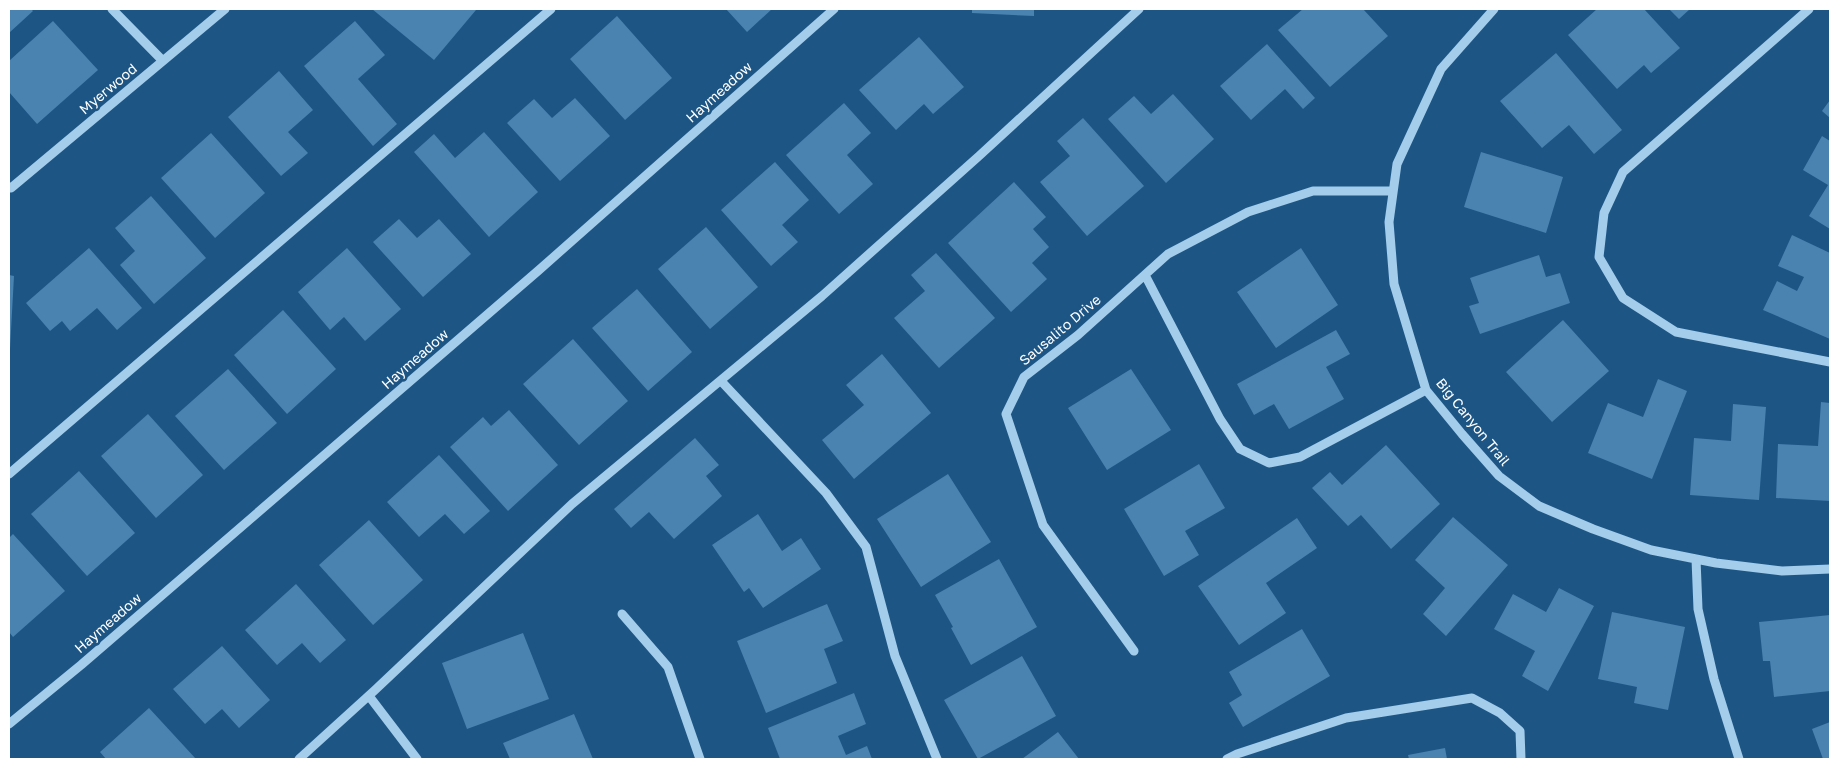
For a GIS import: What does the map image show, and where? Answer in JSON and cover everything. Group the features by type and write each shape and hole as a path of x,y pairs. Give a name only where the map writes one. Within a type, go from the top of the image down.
{"street":[{"path":"112,9 164,60"},
{"name":"Myerwood","path":"9,187 11,188 225,9"},
{"path":"10,469 551,9"},
{"name":"Haymeadow","path":"9,724 81,665 539,270 834,9"},
{"path":"299,759 369,696 572,504 822,296 937,194 1139,9"},
{"name":"Big Canyon Trail","path":"1494,9 1441,69 1397,164 1389,222 1394,284 1426,390 1499,476 1539,506 1650,550 1782,572 1830,568"},
{"path":"1809,9 1623,172 1604,213 1599,257 1623,298 1676,332 1830,362"},
{"name":"Sausalito Drive","path":"1134,651 1043,525 1006,414 1024,377 1078,335 1168,254 1248,212 1313,190 1393,191"},
{"path":"1145,275 1225,426 1240,449 1269,463 1300,457 1426,390"},
{"path":"721,381 826,493 866,547 895,656 937,759"},
{"path":"1696,559 1698,609 1714,679 1739,759"},
{"path":"622,614 668,667 700,759"},
{"path":"369,696 417,759"},
{"path":"1227,759 1346,718 1472,698 1500,713 1520,731 1521,759"}],"building":[{"path":"9,9 31,9 33,11 9,33"},
{"path":"372,9 473,9 476,10 434,60"},
{"path":"726,9 772,9 747,32"},
{"path":"972,9 1034,9 1034,16 972,13"},
{"path":"1303,9 1363,9 1388,36 1330,87 1278,30"},
{"path":"1597,9 1644,9 1680,48 1651,73 1644,65 1617,89 1568,35"},
{"path":"1669,9 1690,9 1679,19"},
{"path":"617,16 672,78 625,120 570,59"},
{"path":"53,21 98,70 37,124 9,92 9,61"},
{"path":"355,21 385,55 358,79 397,124 373,146 304,66"},
{"path":"919,37 964,87 933,114 924,104 896,130 859,90"},
{"path":"1267,44 1315,98 1303,109 1285,89 1251,120 1220,86"},
{"path":"1556,53 1622,130 1594,154 1569,125 1542,148 1500,101"},
{"path":"279,71 313,110 288,132 308,153 281,176 228,117"},
{"path":"1173,94 1214,139 1166,183 1108,119 1134,96 1151,114"},
{"path":"575,98 610,136 560,181 507,123 534,99 552,118"},
{"path":"1830,100 1830,118 1822,111"},
{"path":"844,103 871,133 847,155 873,184 839,214 786,155"},
{"path":"1083,118 1144,186 1087,236 1040,182 1070,156 1057,141"},
{"path":"484,132 538,192 489,237 414,152 434,134 455,158"},
{"path":"211,133 265,193 215,238 161,178"},
{"path":"1822,136 1830,141 1830,229 1809,216 1828,185 1803,170"},
{"path":"1481,152 1563,177 1546,233 1464,207"},
{"path":"775,162 809,200 782,225 798,242 771,266 721,210"},
{"path":"1014,182 1046,217 1033,229 1049,247 1032,263 1047,279 1011,312 948,243"},
{"path":"151,196 206,258 154,304 120,265 135,251 115,228"},
{"path":"399,219 417,238 439,219 471,254 423,297 373,242"},
{"path":"706,227 758,287 710,329 658,269"},
{"path":"1792,235 1830,253 1830,339 1763,310 1777,281 1797,291 1804,277 1778,266"},
{"path":"89,248 142,308 117,330 97,308 70,331 62,321 50,331 26,303"},
{"path":"347,248 401,309 365,341 344,317 330,330 298,292"},
{"path":"1301,248 1338,305 1276,348 1237,292"},
{"path":"936,253 995,318 939,368 894,318 925,291 911,275"},
{"path":"1539,255 1546,277 1560,273 1570,303 1480,334 1469,306 1479,303 1470,278"},
{"path":"9,275 14,276 10,349 9,349"},
{"path":"637,289 692,352 648,391 592,328"},
{"path":"283,310 336,369 287,414 234,355"},
{"path":"1563,320 1609,371 1552,422 1506,372"},
{"path":"1336,330 1350,354 1326,367 1344,399 1289,429 1274,404 1254,415 1237,384"},
{"path":"573,339 628,401 579,445 523,384"},
{"path":"882,354 931,413 854,479 822,440 864,405 846,385"},
{"path":"228,369 277,423 224,470 175,416"},
{"path":"1131,369 1171,430 1107,470 1068,408"},
{"path":"1658,379 1687,391 1652,479 1588,453 1608,403 1643,417"},
{"path":"1821,402 1830,403 1830,501 1776,498 1778,444 1818,446"},
{"path":"1733,404 1766,407 1759,500 1690,495 1694,438 1731,441"},
{"path":"509,410 558,465 508,511 450,447 483,417 491,426"},
{"path":"148,414 203,475 156,518 101,456"},
{"path":"695,438 719,465 706,476 722,496 674,539 649,512 631,528 614,509"},
{"path":"1386,445 1440,504 1391,549 1361,515 1348,526 1312,488 1330,472 1342,485"},
{"path":"439,455 490,511 464,534 445,514 419,537 387,502"},
{"path":"1199,464 1225,508 1185,531 1199,555 1164,576 1124,509"},
{"path":"79,471 135,533 87,576 31,514"},
{"path":"948,474 991,542 921,587 877,519"},
{"path":"758,514 782,551 801,538 821,569 763,608 749,588 744,592 712,545"},
{"path":"1453,517 1508,565 1446,636 1423,614 1445,588 1415,560"},
{"path":"1297,518 1317,548 1266,583 1286,613 1239,645 1198,586"},
{"path":"369,520 423,580 373,625 319,565"},
{"path":"13,534 65,591 13,637 9,632 9,538"},
{"path":"999,559 1037,627 971,665 935,595"},
{"path":"296,584 346,640 320,663 302,643 277,665 245,630"},
{"path":"1559,588 1594,606 1548,691 1522,676 1535,651 1494,629 1513,594 1546,612"},
{"path":"827,604 843,641 824,649 837,683 766,713 737,641"},
{"path":"1612,612 1685,627 1668,710 1634,703 1637,687 1598,679"},
{"path":"1830,615 1830,691 1774,697 1770,661 1763,661 1759,622"},
{"path":"1302,629 1330,676 1243,727 1229,703 1242,695 1229,672"},
{"path":"523,633 549,699 467,729 442,663"},
{"path":"222,646 270,700 239,728 222,709 205,724 173,689"},
{"path":"1022,656 1056,716 978,759 944,700"},
{"path":"854,693 866,724 838,736 846,755 867,746 872,759 780,759 768,728"},
{"path":"149,708 196,759 106,759 100,752"},
{"path":"574,714 593,759 510,759 503,743"},
{"path":"1830,722 1830,759 1823,759 1812,729"},
{"path":"1058,732 1079,759 1022,759"},
{"path":"1445,748 1447,759 1409,759 1408,755"}]}
